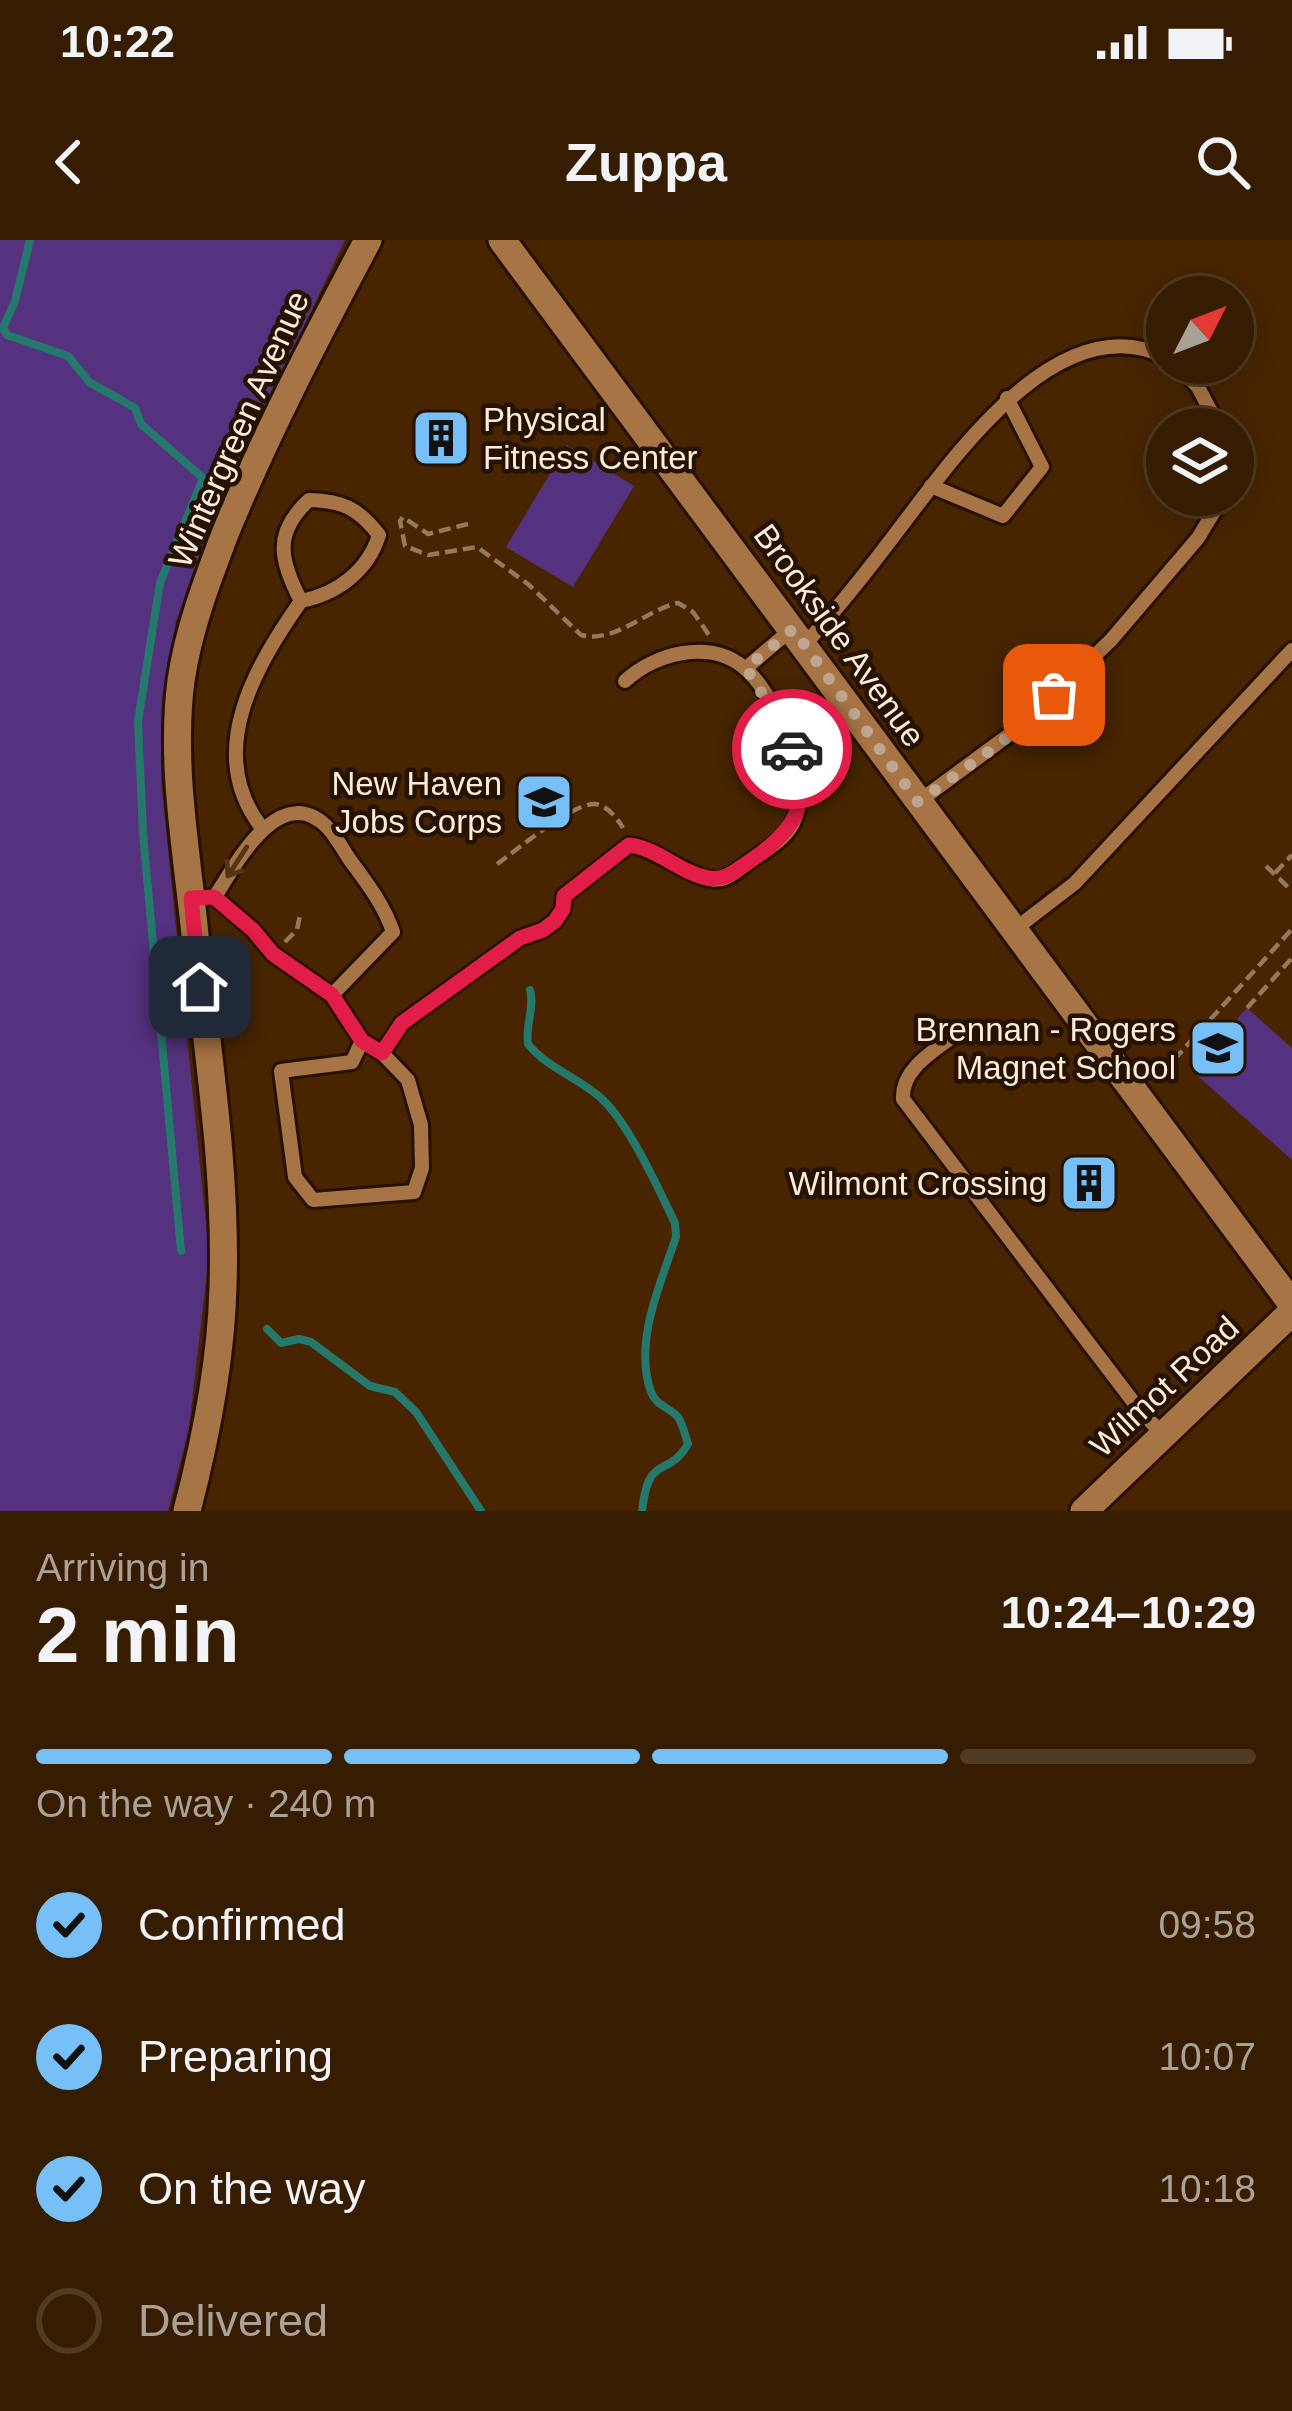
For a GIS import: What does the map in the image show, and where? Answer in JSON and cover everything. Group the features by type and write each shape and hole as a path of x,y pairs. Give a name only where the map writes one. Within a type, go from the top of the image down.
{"street":[{"name":"Wintergreen Avenue","path":"187,1511 212,1396 223,1290 223,1208 203,898 178,727 185,655 238,503 309,350 368,240"},
{"name":"Brookside Avenue","path":"502,240 1292,1308"},
{"name":"Wilmot Road","path":"1084,1511 1292,1308"}],"lane":[{"path":"746,668 798,637 869,568 966,440 1007,398 1075,357 1098,350 1146,350"},
{"path":"931,486 1003,516 1042,467 1007,398"},
{"path":"262,828 245,806 236,782 238,724 281,629 301,601 320,598 347,582 373,554 379,535 362,513 340,501 309,500 290,518 282,555 301,601"},
{"path":"918,802 1025,723 1111,640 1211,516"},
{"path":"1013,930 1075,883 1292,650"},
{"path":"382,1053 402,1023 520,938 555,921 564,896 629,845 657,853 701,877 723,879 785,835 801,800 799,766 784,729 746,668 715,652 673,655 643,664 626,681"},
{"path":"332,995 393,932 385,910 327,826 306,814 283,816 262,828 203,898 253,930 273,954 332,995 362,1041 382,1053 408,1080 421,1125 422,1168 414,1192 313,1200 296,1177 281,1071 352,1062 362,1041"},
{"path":"960,1031 911,1070 903,1099 1113,1375 1165,1436"}],"path":[{"path":"468,524 428,534 403,517 400,521 405,546 428,555 477,548 527,584 581,635 592,638 614,632 678,603 701,622 715,652"},
{"path":"497,864 562,818 595,804 621,824 629,845"},
{"path":"1274,874 1292,855"},
{"path":"1266,866 1292,892"},
{"path":"273,954 297,929 301,915"},
{"path":"1162,1073 1292,928"},
{"path":"1247,1008 1292,958"}],"shaded area":[{"path":"0,240 345,240 223,496 176,621 162,702 161,780 209,1254 189,1428 168,1511 0,1511"},
{"path":"567,445 634,486 573,587 506,547"},
{"path":"1247,1008 1292,1048 1292,1160 1191,1070"}],"waterway":[{"path":"30,240 3,328 7,335 68,356 89,382 135,408 141,424 203,478 160,583 138,721 143,834 181,1251"},
{"path":"530,990 528,1044 613,1111 675,1223 676,1237 647,1333 646,1373 653,1397 678,1417 688,1444 649,1480 642,1511"},
{"path":"267,1329 281,1343 311,1342 370,1386 395,1392 416,1412 481,1511"}],"way so far":[{"path":"792,749 746,668 793,629 918,802 998,745 1054,695"}],"place":[{"name":"Physical Fitness Center","path":"441,438"},
{"name":"New Haven Jobs Corps","path":"544,802"},
{"name":"Brennan - Rogers Magnet School","path":"1218,1048"},
{"name":"Wilmont Crossing","path":"1089,1183"}],"route":[{"path":"200,987 191,898 214,897 291,969 332,995 362,1041 382,1053 402,1023 520,938 555,921 564,896 629,845 657,853 701,877 723,879 770,848 795,821 801,800 799,766 792,749"}]}
